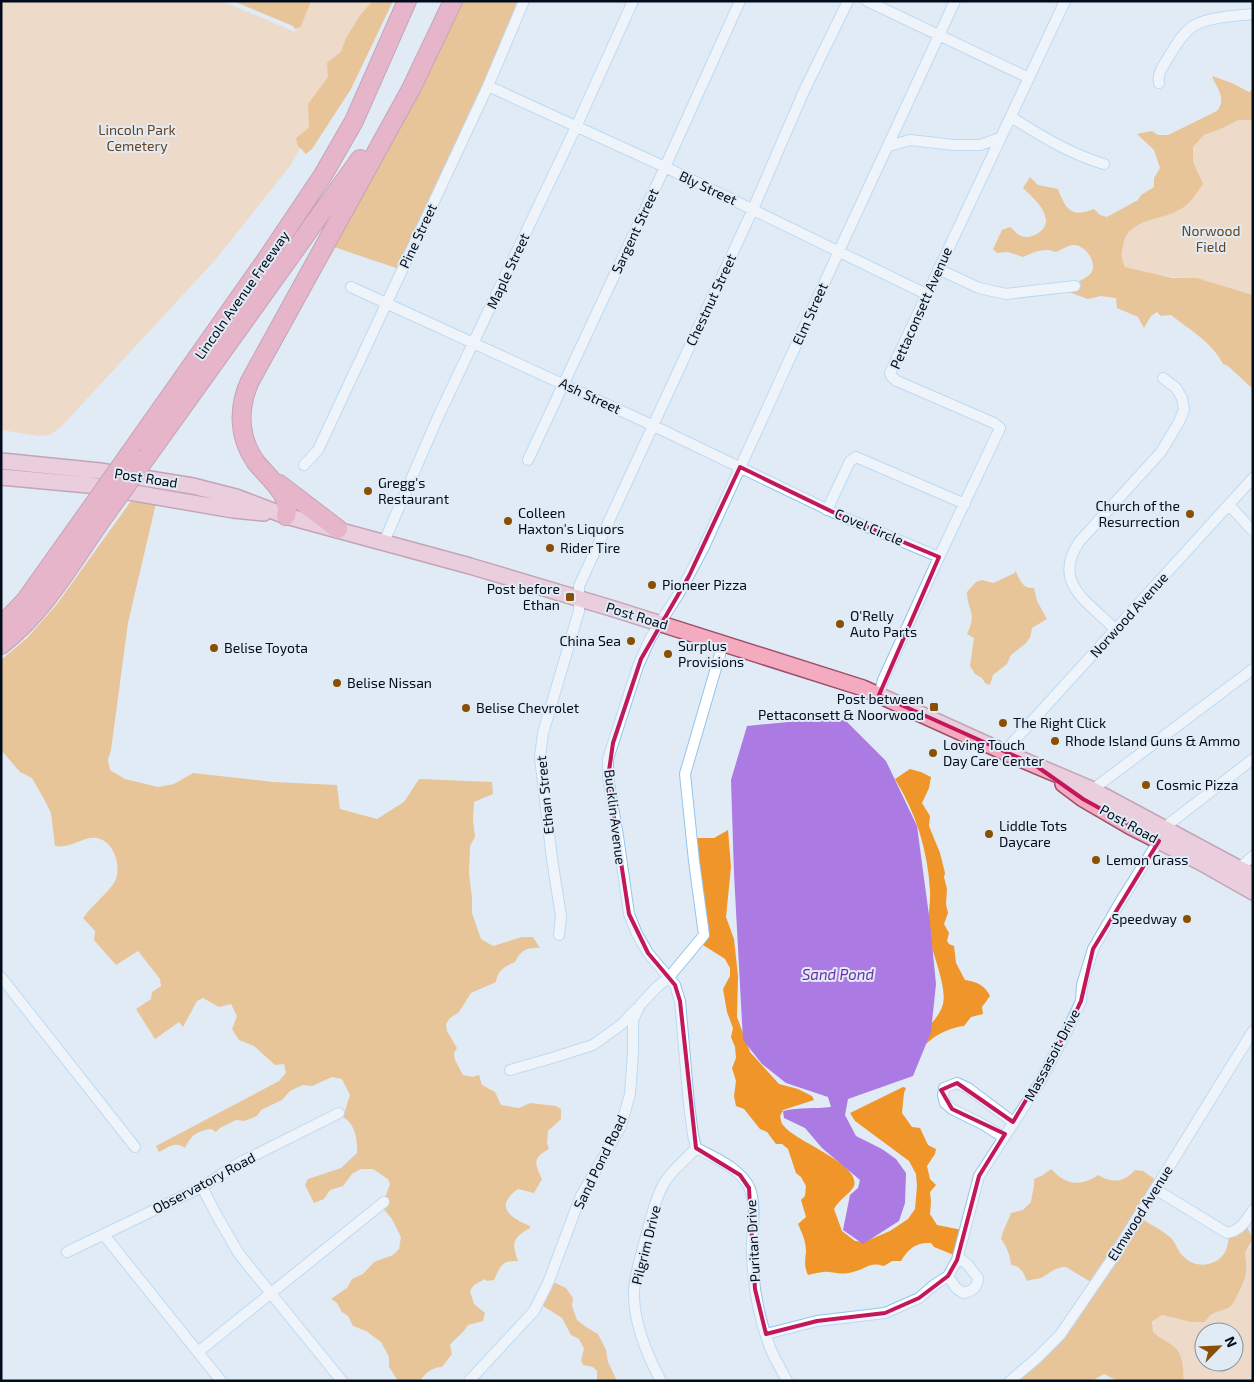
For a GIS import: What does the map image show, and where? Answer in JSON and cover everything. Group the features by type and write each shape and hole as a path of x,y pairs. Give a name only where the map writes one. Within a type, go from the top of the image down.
{"highway":[{"name":"Lincoln Avenue Freeway","path":"97,513 130,453 308,200 354,121 407,1"},
{"path":"286,516 287,506 284,496 250,453 242,431 241,408 247,387 410,89 453,1"},
{"path":"1,626 25,601 148,454 350,175 425,58"},
{"path":"267,476 338,529"},
{"path":"1,645 29,620 38,609 97,513"}],"main road":[{"name":"Post Road","path":"1,461 100,471 193,486 236,497 286,516 384,542 579,599 864,688 1035,765 1162,835 1239,868 1253,876"},
{"name":"Post Road","path":"1,477 88,485 233,510 286,516"},
{"name":"Post Road","path":"1162,835 1200,862 1253,892"}],"street":[{"name":"Pine Street","path":"304,465 318,450 488,86 524,1"},
{"name":"Maple Street","path":"384,542 419,459 576,127 633,1"},
{"name":"Sargent Street","path":"528,460 665,168 740,1"},
{"name":"Chestnut Street","path":"579,599 580,583 753,209 804,92 848,1"},
{"path":"867,1 1029,78"},
{"name":"Elm Street","path":"659,623 682,590 689,576 955,1"},
{"name":"Pettaconsett Avenue","path":"879,695 939,557 1000,428 994,423 897,381 890,373 1065,1"},
{"path":"1159,83 1160,73 1171,52 1194,25 1253,14"},
{"name":"Bly Street","path":"488,86 753,209 838,253 926,294"},
{"path":"1011,117 1053,143 1088,160 1104,164"},
{"path":"889,146 910,140 975,145 1000,138"},
{"path":"938,269 979,288 1006,294 1075,286"},
{"name":"Ash Street","path":"351,286 654,426 827,510"},
{"path":"1116,630 1075,590 1069,576 1070,561 1079,542 1161,452 1179,422 1184,410 1182,398 1176,388 1163,378"},
{"name":"Covel Circle","path":"939,557 827,510 850,461 856,457 964,504"},
{"name":"Norwood Avenue","path":"1004,752 1253,478"},
{"path":"1229,505 1253,531"},
{"name":"Ethan Street","path":"558,935 561,916 540,757 544,733 579,610 579,599"},
{"name":"Bucklin Avenue","path":"659,623 638,666 612,743 608,759 608,778 628,914 648,953 670,976"},
{"name":"Sand Pond Road","path":"469,1381 534,1310 548,1283 580,1198 621,1126 630,1094 634,1052 634,1020 640,1005 670,976 704,935 685,774 722,644"},
{"path":"1087,794 1253,669"},
{"name":"Massasoit Drive","path":"766,1334 817,1321 884,1313 920,1298 934,1285 948,1276 958,1257 979,1176 1040,1082 1068,1028 1081,1001 1082,985 1093,950 1122,899 1170,823 1253,760"},
{"path":"1239,868 1253,856"},
{"path":"670,976 676,984 680,1001 689,1104 696,1148"},
{"path":"1,977 135,1147"},
{"path":"510,1070 593,1045 622,1024 640,1005"},
{"name":"Elmwood Avenue","path":"1010,1381 1060,1335 1112,1259 1253,1032"},
{"path":"1003,1137 952,1109 946,1103 943,1094 944,1088 957,1083 968,1088 1013,1122"},
{"name":"Observatory Road","path":"67,1252 202,1187 239,1163 340,1113"},
{"name":"Puritan Drive","path":"696,1148 711,1155 740,1174 749,1188 753,1206 752,1253 755,1289 762,1322 771,1350 787,1381"},
{"name":"Pilgrim Drive","path":"661,1381 652,1364 639,1330 634,1296 650,1222 663,1185 696,1148"},
{"path":"202,1187 232,1244 342,1381"},
{"path":"1155,1189 1226,1233 1234,1232 1243,1225 1253,1210"},
{"path":"198,1352 384,1202"},
{"path":"104,1235 221,1381"},
{"path":"948,1276 956,1288 963,1293 972,1291 977,1286 978,1278 968,1265 958,1257"}],"highlighted area":[{"path":"740,467 841,516 939,557 879,695 1035,765 1083,799 1159,841 1093,949 1081,1001 1068,1029 1013,1122 957,1083 941,1090 952,1109 1005,1134 979,1176 957,1260 948,1276 919,1298 885,1313 817,1321 766,1334 755,1289 749,1188 740,1175 696,1148 680,1001 675,985 648,953 629,914 608,778 613,743 641,659 689,576"}],"green space":[{"name":"Lincoln Park Cemetery","path":"1,1 222,1 295,32 310,1 374,1 347,63 290,166 216,259 61,427 50,435 38,436 1,430"},
{"name":"Norwood Field","path":"1238,120 1253,120 1253,295 1204,280 1113,271 1121,240 1199,174 1193,161 1193,147 1204,135"},
{"path":"1253,1244 1253,1381 1184,1381 1182,1362 1177,1349 1153,1332 1152,1323 1162,1315 1176,1319 1205,1321 1231,1305 1241,1289 1246,1277 1245,1253"}],"shaded area":[{"path":"233,1 311,1 301,26 295,29 293,26"},
{"path":"373,1 393,1 351,89 312,149 306,154 298,146 296,138 309,128 308,104 328,77 327,63 341,52 346,38 361,14"},
{"path":"453,1 524,1 399,269 325,244"},
{"path":"1212,76 1232,83 1249,92 1253,89 1253,120 1238,120 1204,135 1193,147 1193,161 1203,184 1183,208 1138,225 1131,230 1126,236 1122,256 1125,267 1172,278 1197,278 1253,295 1253,389 1228,366 1223,364 1207,343 1171,315 1161,316 1157,312 1151,316 1144,328 1138,317 1117,308 1116,298 1101,296 1088,299 1066,291 1067,287 1086,278 1093,269 1092,260 1083,248 1072,245 1056,252 1043,250 1023,257 1008,252 997,253 993,249 1002,230 1010,227 1019,235 1027,237 1040,232 1043,228 1046,220 1045,215 1034,198 1023,188 1030,177 1038,185 1058,189 1067,207 1075,212 1080,213 1094,209 1100,215 1107,217 1138,200 1141,195 1154,187 1154,178 1160,168 1154,150 1137,134 1152,131 1158,135 1168,135 1217,111 1221,98"},
{"path":"134,497 157,499 128,623 111,750 108,760 110,770 125,779 158,787 174,784 193,773 273,782 337,785 340,809 377,819 404,802 419,779 492,782 493,794 474,802 473,820 475,837 470,846 469,874 472,913 481,939 493,946 522,937 533,937 540,948 532,948 525,951 519,955 515,962 500,972 496,982 471,993 459,1012 450,1018 446,1024 447,1031 457,1048 454,1053 455,1060 463,1075 472,1077 479,1075 482,1085 495,1092 501,1105 519,1108 530,1103 556,1106 561,1109 561,1119 548,1131 547,1143 549,1149 540,1155 536,1161 542,1179 534,1193 518,1189 507,1201 506,1207 511,1216 530,1226 515,1241 514,1245 518,1261 502,1265 494,1280 487,1281 485,1279 474,1285 470,1291 474,1304 485,1313 483,1321 468,1325 450,1345 452,1354 442,1367 429,1371 420,1381 398,1381 389,1367 389,1357 381,1342 366,1331 353,1326 348,1316 331,1299 347,1288 352,1279 363,1274 374,1262 393,1255 399,1249 401,1237 392,1219 382,1207 390,1184 388,1179 373,1169 361,1169 352,1174 343,1186 330,1190 324,1199 314,1203 305,1185 308,1179 341,1168 357,1153 355,1133 350,1123 343,1117 350,1095 342,1079 332,1077 312,1086 303,1085 290,1091 282,1100 261,1110 257,1116 244,1121 236,1120 216,1132 211,1129 198,1132 192,1137 185,1148 175,1145 159,1152 156,1146 279,1081 286,1073 284,1064 275,1065 254,1046 239,1040 232,1029 237,1016 231,1004 219,1007 203,998 197,1001 183,1027 179,1022 155,1039 136,1009 151,999 152,992 161,986 160,979 138,951 116,965 94,940 95,931 83,918 107,892 117,877 117,863 112,850 103,840 97,838 87,839 66,846 55,846 51,813 44,799 32,778 20,772 1,750 1,660 27,638 57,604"},
{"path":"1015,570 1024,585 1034,588 1037,601 1047,619 1032,628 1030,638 1011,655 1007,664 993,675 990,685 975,674 970,666 974,638 967,634 972,615 967,592 976,582 982,580 993,583 1015,573"},
{"path":"910,769 931,777 929,788 922,803 930,816 929,826 940,853 945,873 948,913 944,924 949,933 947,941 954,946 956,963 965,980 980,985 986,989 990,996 982,1007 983,1014 971,1017 964,1026 944,1032 919,1046 923,1035 941,1010 944,997 928,931 930,891 924,847 915,819 895,779"},
{"path":"728,830 731,867 726,917 734,939 738,976 737,1017 750,1052 779,1084 798,1089 812,1096 814,1100 783,1110 780,1116 782,1124 848,1170 853,1178 854,1186 834,1209 842,1231 855,1241 864,1242 890,1231 908,1219 915,1209 916,1174 909,1161 855,1121 850,1113 903,1087 906,1088 902,1113 912,1127 920,1128 928,1145 936,1149 927,1166 930,1179 936,1185 930,1192 930,1214 937,1225 962,1230 954,1255 934,1247 931,1243 926,1243 913,1247 901,1261 892,1261 884,1266 875,1264 857,1271 841,1274 824,1272 808,1275 805,1266 804,1237 798,1224 806,1217 801,1200 805,1196 806,1186 801,1177 796,1173 788,1149 782,1144 776,1144 767,1132 760,1129 744,1109 736,1106 734,1096 736,1081 732,1068 736,1058 735,1047 731,1037 733,1028 727,1012 723,989 730,976 730,968 725,959 700,943 694,838 714,838"},
{"path":"1051,1169 1067,1181 1078,1183 1085,1182 1098,1175 1113,1181 1127,1177 1135,1170 1143,1171 1159,1182 1139,1217 1172,1239 1183,1256 1195,1264 1212,1263 1221,1257 1228,1244 1229,1229 1245,1223 1252,1239 1245,1253 1246,1274 1240,1291 1231,1306 1214,1314 1205,1322 1191,1322 1162,1315 1152,1322 1153,1332 1177,1349 1182,1362 1184,1381 1118,1381 1104,1374 1092,1381 1017,1381 1094,1284 1066,1267 1056,1269 1042,1278 1027,1281 1019,1268 1011,1265 1008,1251 1001,1239 1003,1232 1011,1213 1023,1210 1031,1202 1034,1179"},
{"path":"551,1281 566,1288 573,1298 572,1306 577,1320 598,1334 617,1381 597,1381 597,1371 593,1367 583,1365 581,1360 584,1349 579,1339 571,1335 562,1318 540,1304"}],"water":[{"name":"Sand Pond","path":"845,720 886,761 917,826 936,984 931,1032 913,1076 848,1099 845,1115 856,1136 882,1149 896,1159 906,1173 905,1203 899,1221 863,1244 843,1230 850,1195 858,1188 860,1180 822,1148 805,1128 784,1118 783,1111 831,1107 828,1097 786,1083 762,1064 743,1040 734,874 731,780 747,726 799,721"}],"place":[{"name":"Gregg's Restaurant","path":"368,491"},
{"name":"Church of the Resurrection","path":"1190,514"},
{"name":"Colleen Haxton's Liquors","path":"508,521"},
{"name":"Rider Tire","path":"550,548"},
{"name":"Pioneer Pizza","path":"652,585"},
{"name":"Post before Ethan","path":"570,597"},
{"name":"O'Relly Auto Parts","path":"840,624"},
{"name":"China Sea","path":"631,641"},
{"name":"Belise Toyota","path":"214,648"},
{"name":"Surplus Provisions","path":"668,654"},
{"name":"Belise Nissan","path":"337,683"},
{"name":"Post between Pettaconsett & Noorwood","path":"934,707"},
{"name":"Belise Chevrolet","path":"466,708"},
{"name":"The Right Click","path":"1003,723"},
{"name":"Rhode Island Guns & Ammo","path":"1055,741"},
{"name":"Loving Touch Day Care Center","path":"933,753"},
{"name":"Cosmic Pizza","path":"1146,785"},
{"name":"Liddle Tots Daycare","path":"989,834"},
{"name":"Lemon Grass","path":"1096,860"},
{"name":"Speedway","path":"1187,919"}]}
